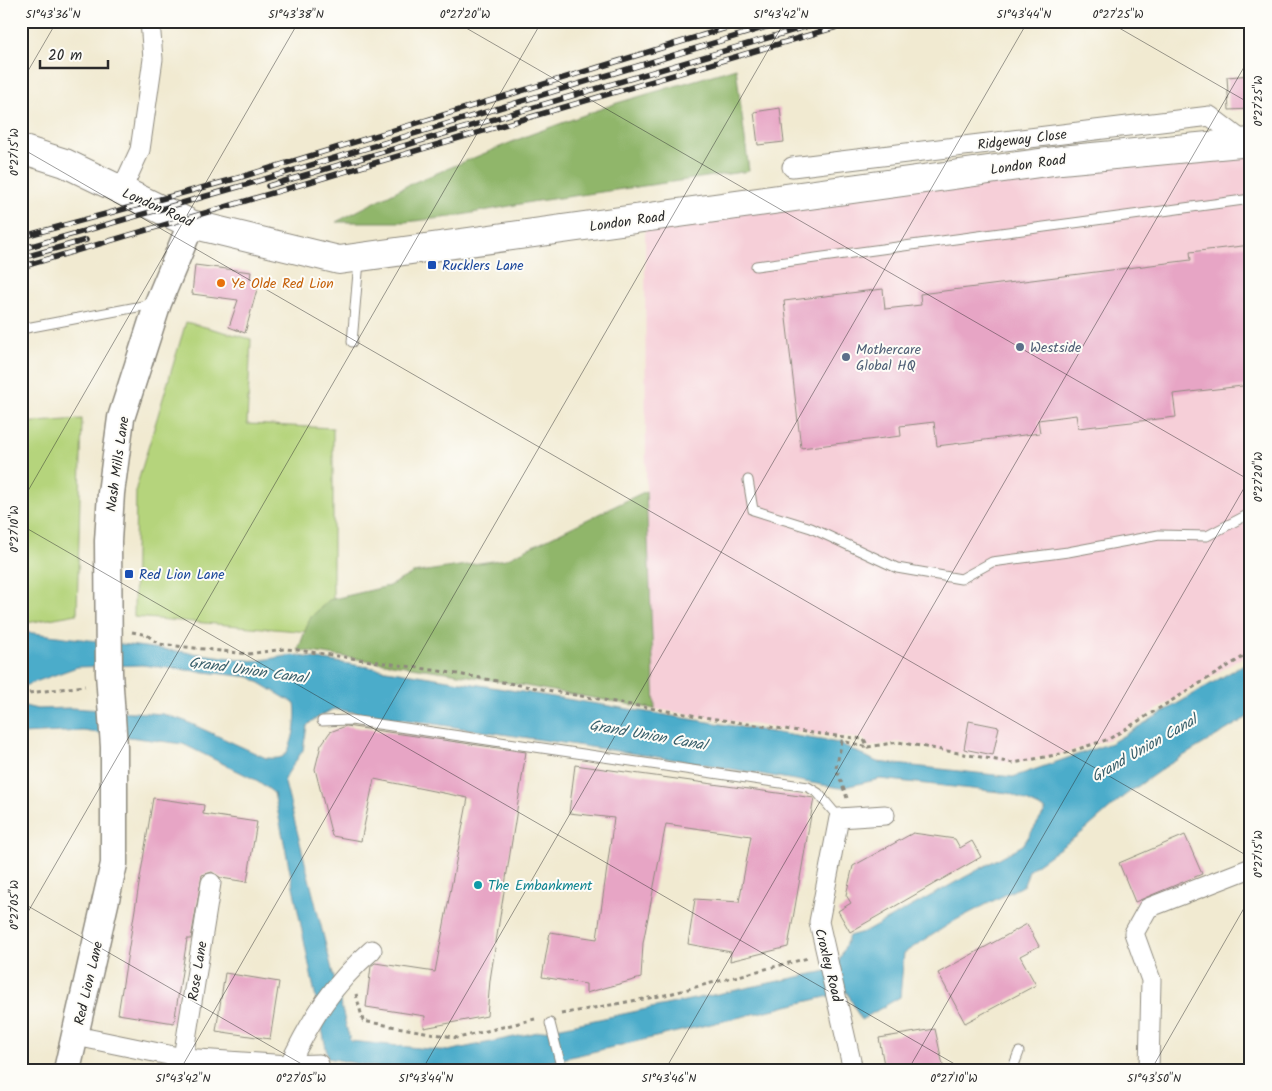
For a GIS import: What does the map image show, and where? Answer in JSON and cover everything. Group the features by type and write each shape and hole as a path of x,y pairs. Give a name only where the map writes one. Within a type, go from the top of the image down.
{"main road":[{"name":"London Road","path":"21,149 65,163 191,224 339,260 359,259 1061,160 1248,142"}],"street":[{"path":"120,191 140,150 153,59 150,21"},
{"name":"Ridgeway Close","path":"792,167 1210,116 1248,142"},
{"name":"Nash Mills Lane","path":"109,627 108,541 121,418 158,303 191,224"},
{"name":"Red Lion Lane","path":"67,1070 114,864 114,747 109,627"},
{"path":"844,811 885,814"},
{"name":"Croxley Road","path":"844,811 819,922 853,1070"},
{"path":"1149,1070 1151,980 1134,933 1148,908 1251,868"},
{"name":"Rose Lane","path":"183,1058 210,883"},
{"path":"289,1065 312,1017 345,975 372,950"},
{"path":"76,1036 206,1064 319,1064 320,1070"}],"lane":[{"path":"756,266 1251,199"},
{"path":"352,342 359,259"},
{"path":"21,330 158,303"},
{"path":"748,480 753,510 811,528 898,568 961,579 992,562 1068,552 1159,535 1208,536 1251,513"},
{"path":"322,721 351,720 808,788 818,792 844,811"},
{"path":"550,1023 561,1067"},
{"path":"1012,1070 1019,1052"}],"path":[{"path":"109,627 147,635 159,644 248,654 284,649 298,650 712,718 864,739 868,747"},
{"path":"844,811 836,768 842,741 868,747 898,742 1013,762 1066,753 1109,739 1251,652"},
{"path":"21,694 110,684"},
{"path":"558,1014 665,995 826,957"},
{"path":"345,975 363,1022 458,1038 539,1018"}],"shaded area":[{"path":"1251,142 1251,652 1109,739 1066,753 1013,763 898,742 868,747 864,739 814,734 655,709 646,491 645,218"}],"green space":[{"path":"736,68 749,171 531,202 451,217 405,222 336,222 408,185 529,135 617,103"},
{"path":"186,322 251,339 247,424 333,428 333,634 134,617 136,488"},
{"path":"82,419 77,614 21,624 21,423"},
{"path":"646,491 655,709 452,673 298,650 310,618 329,600 389,586 413,573 506,559"}],"water":[{"name":"Grand Union Canal","path":"21,633 256,661 293,655 839,743 877,762 1013,777 1111,743 1251,660 1251,715 1165,767 1124,796 1084,831 1029,870 1024,885 956,920 904,953 900,997 861,1020 847,992 515,1070 391,1070 328,1058 274,793 258,781 183,744 83,731 21,734 21,705 37,709 71,708 163,714 185,721 266,758 279,758 286,753 292,741 295,724 295,704 250,677 142,665 77,667 21,687","holes":["333,709 698,763 840,788 880,779 1009,793 1046,810 1023,845 867,931 849,936 836,969 448,1051 350,1041 284,779 303,750 307,726 312,721"]}],"building":[{"path":"1251,75 1251,109 1229,110 1227,77"},
{"path":"780,108 784,142 758,145 754,112"},
{"name":"Westside","path":"1251,245 1251,385 1173,394 1176,417 1078,428 1076,415 1038,420 1040,433 937,446 934,422 900,426 901,436 801,448 784,301 883,289 885,309 921,305 920,294 1191,260 1190,252"},
{"name":"Ye Olde Red Lion","path":"195,265 251,272 250,279 259,282 245,333 229,327 238,300 192,294"},
{"path":"969,721 999,727 993,755 964,749"},
{"name":"The Embankment","path":"346,726 526,752 490,980 487,1016 424,1028 425,1016 366,1007 371,966 375,963 435,972 468,798 374,779 361,841 332,836 315,769 321,745 330,732"},
{"path":"575,765 814,798 788,947 730,961 731,952 688,944 695,899 739,902 751,836 666,824 643,943 641,978 586,993 586,984 542,977 550,932 597,939 614,818 569,813"},
{"path":"153,798 204,805 203,814 257,822 247,882 221,878 212,872 202,875 191,939 187,939 174,1023 118,1014"},
{"path":"913,833 955,839 960,848 972,841 981,857 850,932 838,911 851,903 846,895 853,866"},
{"path":"1185,835 1202,874 1135,902 1119,863"},
{"path":"1027,924 1039,946 1020,956 1036,985 965,1023 938,973"},
{"path":"225,973 279,982 270,1039 216,1031"},
{"path":"935,1029 944,1070 885,1070 879,1038"}],"railway":[{"path":"21,237 238,178 749,21"},
{"path":"21,249 245,185 786,21"},
{"path":"268,186 825,21"},
{"path":"21,267 857,21"},
{"path":"21,258 86,240"}],"place":[{"name":"Rucklers Lane","path":"432,265"},
{"name":"Ye Olde Red Lion","path":"221,283"},
{"name":"Westside","path":"1020,347"},
{"name":"Mothercare Global HQ","path":"846,357"},
{"name":"Red Lion Lane","path":"129,574"},
{"name":"The Embankment","path":"478,885"}]}
